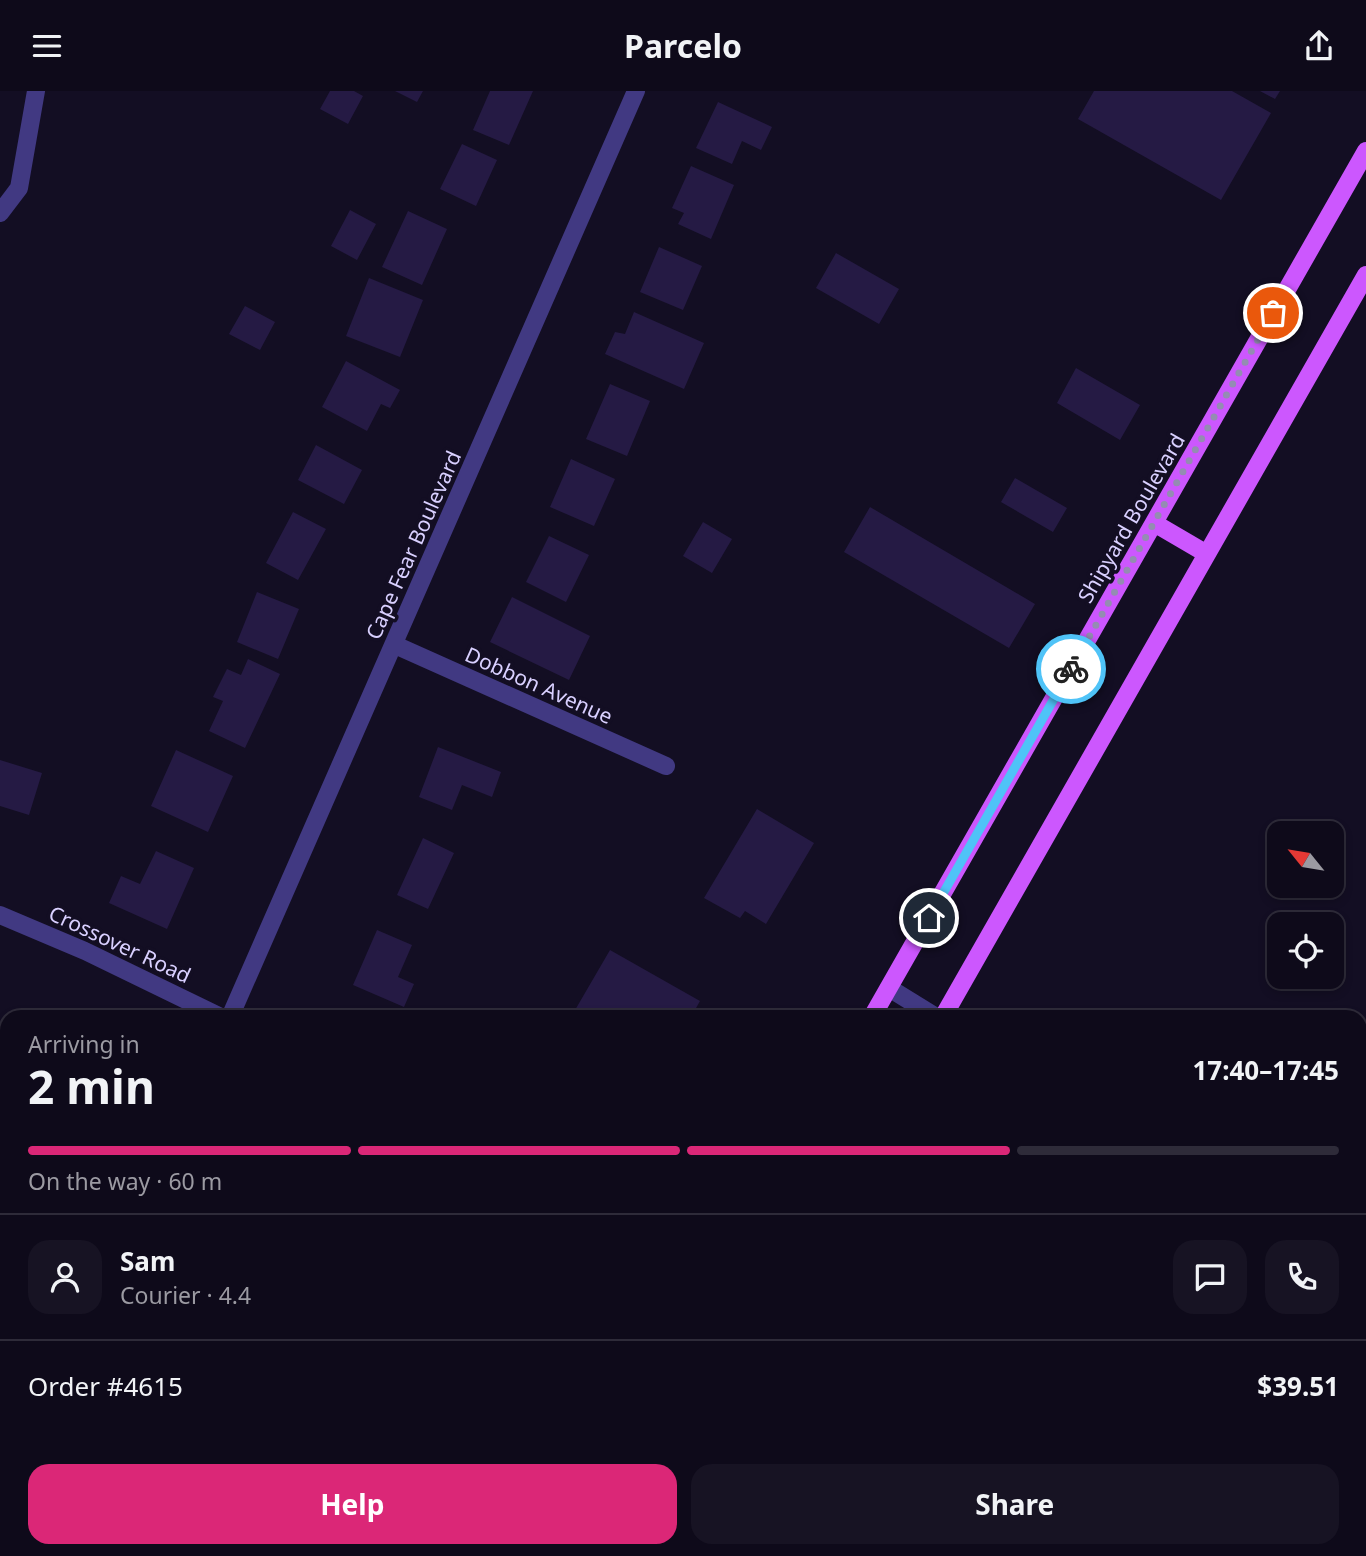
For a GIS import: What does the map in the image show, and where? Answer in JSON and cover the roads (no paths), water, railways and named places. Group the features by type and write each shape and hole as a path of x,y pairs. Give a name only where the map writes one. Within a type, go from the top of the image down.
{"main road":[{"name":"Shipyard Boulevard","path":"877,1010 1366,151"},
{"path":"947,1010 1366,275"},
{"path":"1154,523 1207,554"}],"street":[{"path":"0,213 19,188 36,91"},
{"name":"Cape Fear Boulevard","path":"233,1010 636,91"},
{"name":"Dobbon Avenue","path":"395,645 666,766"},
{"name":"Crossover Road","path":"0,915 85,951 207,1010"},
{"path":"889,988 925,1010"}]}
